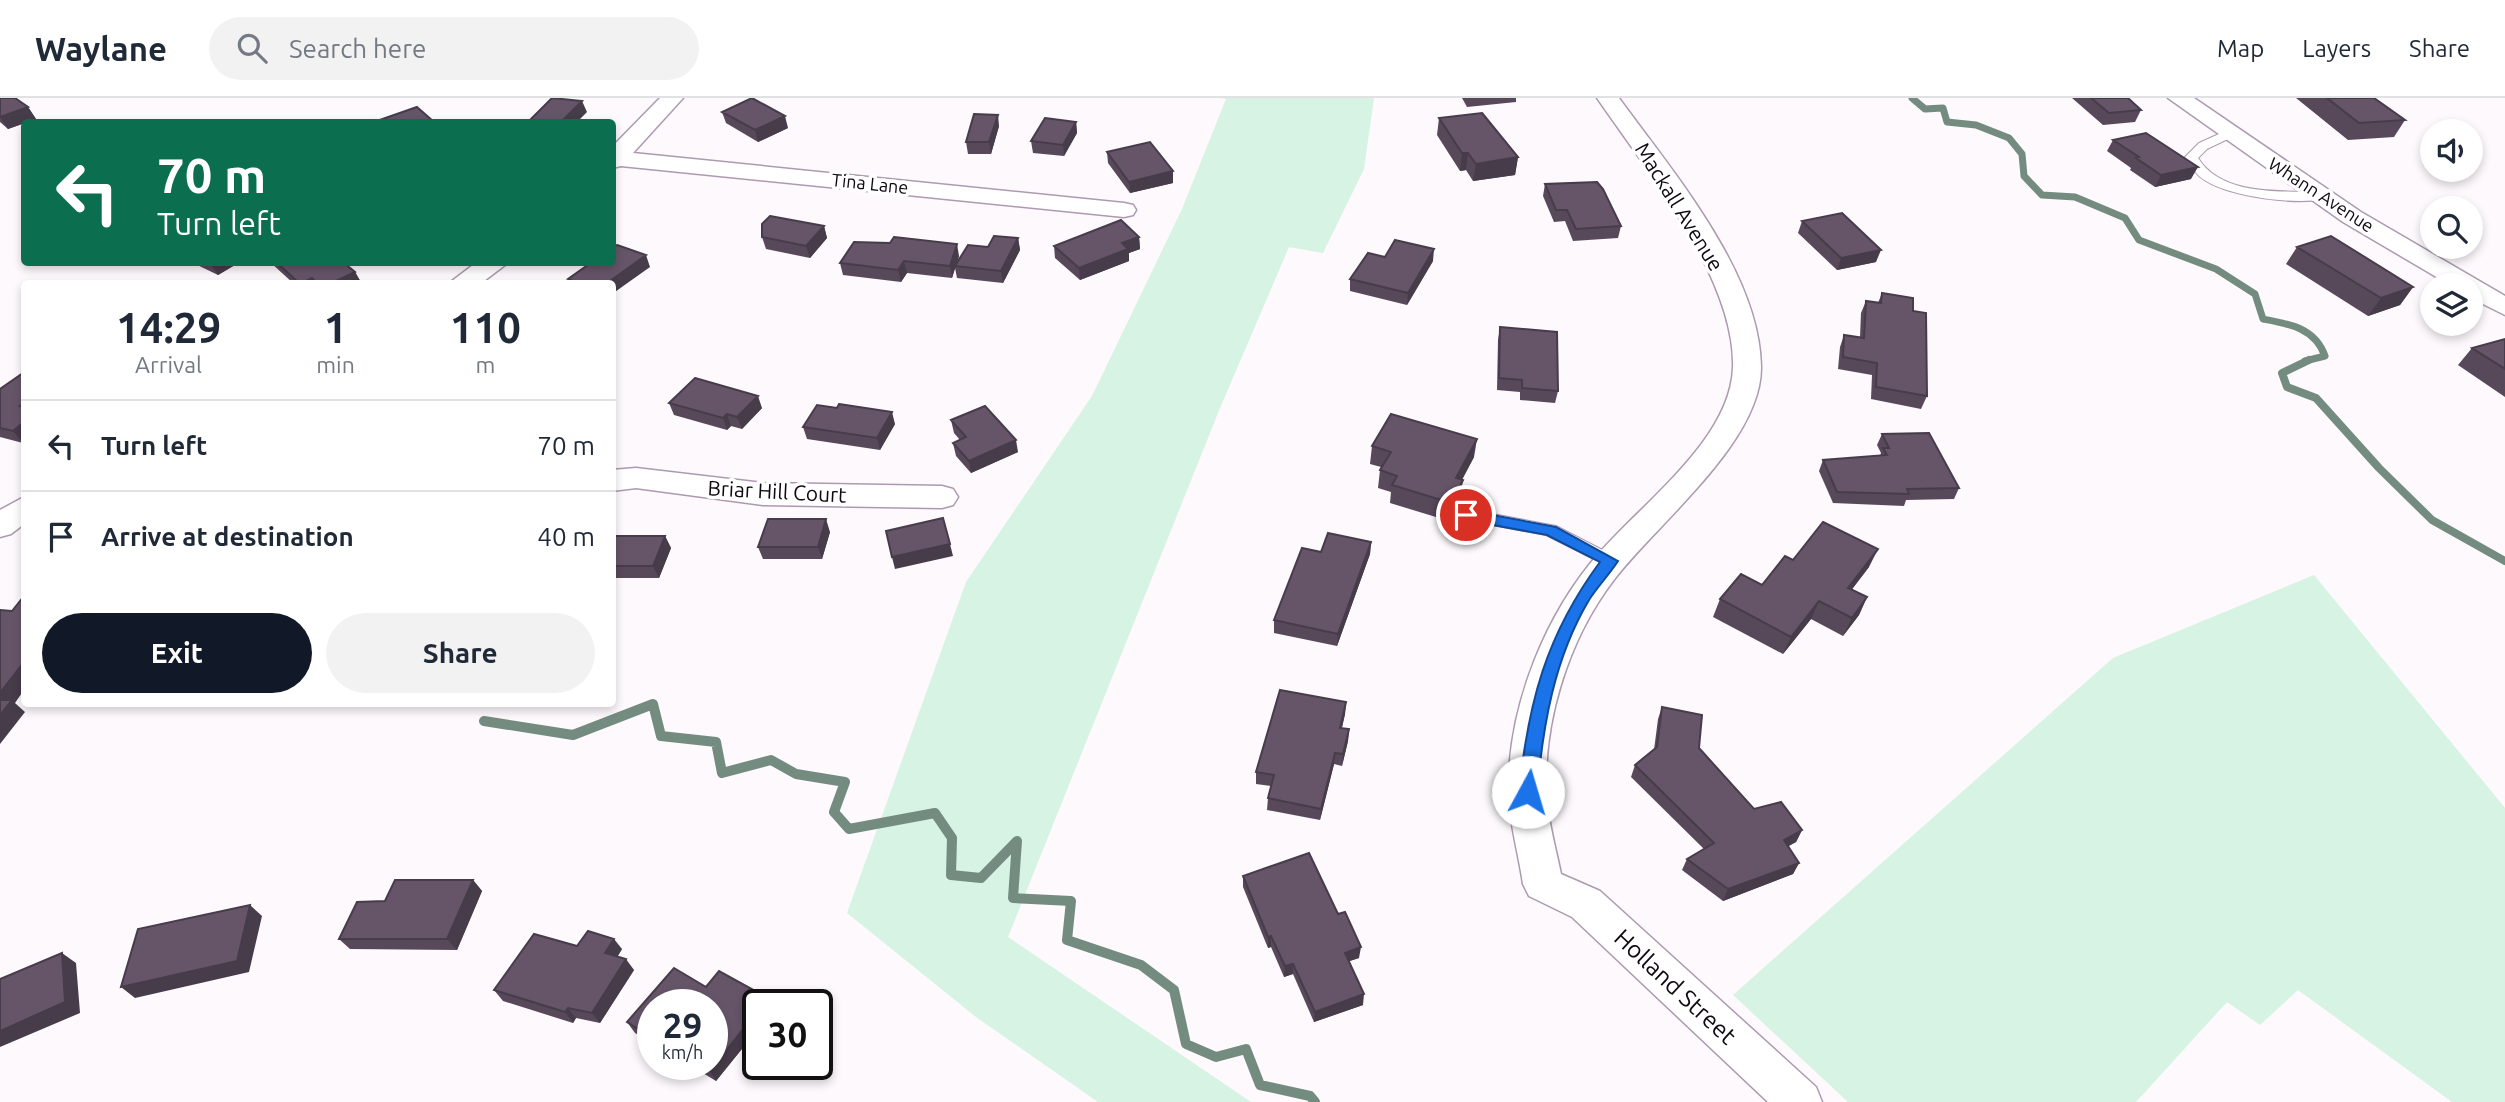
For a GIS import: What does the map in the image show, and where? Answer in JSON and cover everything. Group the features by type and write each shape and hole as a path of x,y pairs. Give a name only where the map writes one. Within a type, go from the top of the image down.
{"street":[{"path":"616,158 672,98"},
{"name":"Mackall Avenue","path":"1543,884 1528,792 1532,743 1544,688 1560,640 1584,596 1610,561 1714,447 1742,397 1747,370 1745,343 1728,288 1714,256 1608,98"},
{"name":"Whann Avenue","path":"2179,98 2320,196 2447,273"},
{"name":"Tina Lane","path":"616,160 1124,210"},
{"path":"467,280 486,266"},
{"name":"Whann Avenue","path":"2483,294 2505,307"},
{"name":"Briar Hill Court","path":"616,480 636,478 763,494 942,497"},
{"path":"0,526 21,510"},
{"name":"Holland Street","path":"1543,884 1586,904 1800,1102"}],"lane":[{"path":"2230,133 2203,146 2190,157 2195,170 2211,181 2242,189 2274,194 2320,196"},
{"path":"1466,515 1550,530 1610,561"}],"green space":[{"path":"1220,98 1374,98 1364,169 1323,253 1289,247 1220,408 1008,937 1251,1102 1098,1102 976,1017 847,913 966,582 1092,396 1182,209 1226,99"},
{"path":"2314,575 2505,808 2505,1102 2452,1102 2298,990 2260,1025 2227,1002 2136,1102 1848,1102 1733,995 2113,658"}],"building":[{"path":"0,98 15,98 28,107 0,117"},
{"path":"552,98 582,101 564,119 531,119"},
{"path":"752,98 785,116 755,130 722,112"},
{"path":"2091,98 2128,98 2141,110 2109,113"},
{"path":"2327,98 2374,98 2405,120 2359,123"},
{"path":"417,107 431,119 383,119"},
{"path":"1482,113 1518,157 1476,164 1468,153 1462,153 1439,118"},
{"path":"974,114 998,115 989,142 966,142"},
{"path":"1045,118 1076,122 1063,145 1031,141"},
{"path":"2146,133 2198,167 2161,175 2113,140"},
{"path":"1150,142 1173,171 1129,182 1107,152"},
{"path":"1597,182 1621,226 1576,229 1567,210 1556,210 1545,184"},
{"path":"1842,213 1881,250 1841,258 1802,221"},
{"path":"770,216 824,226 806,246 762,237 762,224"},
{"path":"1121,220 1139,237 1122,243 1128,249 1079,268 1054,246"},
{"path":"994,236 1018,238 1001,271 955,266 968,245 988,247"},
{"path":"2331,236 2413,287 2381,298 2297,247"},
{"path":"894,237 957,244 950,266 904,261 898,270 840,263 854,242 890,243"},
{"path":"1395,240 1434,249 1408,293 1350,279 1368,253 1385,257"},
{"path":"616,246 646,255 612,280 568,279 586,266 616,266"},
{"path":"280,266 348,266 355,272 338,280 296,280"},
{"path":"1882,293 1913,298 1913,311 1926,313 1927,396 1876,387 1877,363 1843,357 1844,335 1864,338 1866,301 1881,303"},
{"path":"1500,327 1557,332 1558,391 1522,388 1522,380 1499,378"},
{"path":"2505,339 2505,369 2472,348"},
{"path":"21,374 21,424 13,431 0,428 0,389"},
{"path":"695,378 758,396 737,417 727,414 723,418 669,403"},
{"path":"839,404 892,412 877,438 803,427 817,405 837,408"},
{"path":"985,406 1016,440 969,461 953,443 966,437 951,420"},
{"path":"1391,414 1477,439 1456,478 1463,480 1451,503 1392,485 1397,476 1380,470 1391,452 1372,446"},
{"path":"1929,433 1959,488 1907,489 1909,494 1837,492 1823,460 1887,455 1883,448 1889,448 1882,434"},
{"path":"943,518 950,544 892,557 886,531"},
{"path":"768,519 826,519 818,547 758,547"},
{"path":"1823,522 1878,549 1848,588 1867,597 1852,618 1819,601 1791,637 1720,599 1741,574 1762,585 1785,556 1793,560"},
{"path":"1328,533 1371,542 1338,634 1274,620 1302,548 1321,552"},
{"path":"616,536 665,536 653,566 616,566"},
{"path":"21,600 21,666 0,693 0,610 12,611"},
{"path":"1280,690 1346,702 1340,728 1349,729 1343,754 1335,753 1321,809 1268,798 1274,775 1256,772"},
{"path":"0,700 12,700 0,715"},
{"path":"1662,707 1702,715 1699,748 1754,809 1781,802 1802,830 1784,840 1799,863 1728,889 1687,859 1714,843 1635,765 1657,747"},
{"path":"1309,853 1338,914 1345,912 1361,947 1345,953 1364,994 1315,1012 1293,964 1285,966 1271,936 1268,937 1243,876"},
{"path":"395,880 473,880 447,939 339,939 357,902 385,901"},
{"path":"250,905 237,961 121,987 138,929"},
{"path":"588,931 614,939 605,953 626,959 592,1013 568,1008 565,1012 494,990 534,934 577,946"},
{"path":"62,953 65,1002 0,1031 0,979"},
{"path":"674,968 706,987 719,971 752,989 742,989 742,1030 728,1048 728,989 656,989"},
{"path":"637,1011 637,1028 627,1022"}],"waterway":[{"path":"1912,98 1925,109 1943,108 1947,122 1976,125 2009,138 2022,154 2024,176 2042,195 2075,197 2125,218 2139,240 2216,269 2255,294 2263,319 2300,329 2315,339 2325,356 2309,360"},
{"path":"2305,361 2309,360"},
{"path":"2309,360 2282,373 2287,387 2316,398 2379,468 2432,520 2505,561"},
{"path":"484,721 573,735 653,704 661,736 716,742 722,773 771,760 796,774 845,782 834,812 849,829 935,813 952,838 951,875 981,878 1017,841 1013,898 1071,901 1067,940 1141,965 1174,990 1186,1044 1216,1057 1246,1049 1260,1085 1310,1096 1315,1102"}],"route":[{"path":"1466,515 1550,530 1610,561 1584,596 1560,640 1544,688 1532,743 1528,792"}]}
